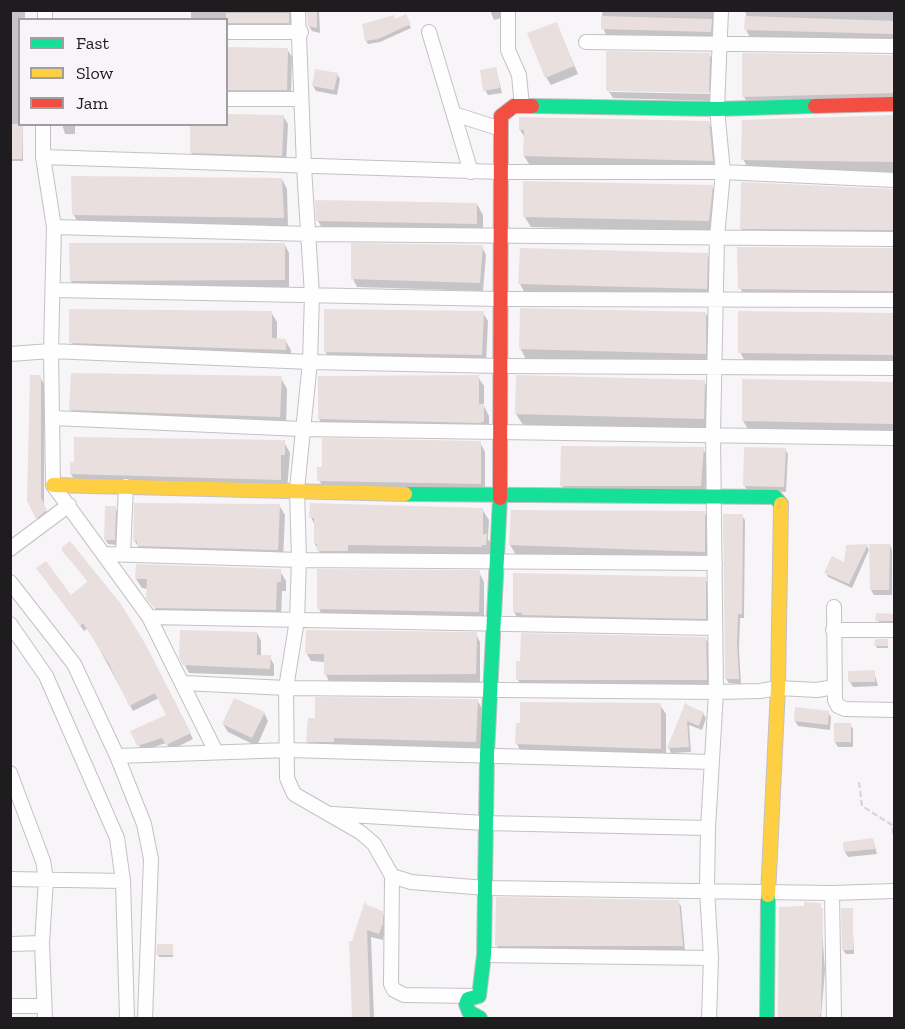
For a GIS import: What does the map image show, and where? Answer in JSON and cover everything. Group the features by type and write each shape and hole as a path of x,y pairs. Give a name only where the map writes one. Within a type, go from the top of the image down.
{"street":[{"path":"298,10 301,32 301,99 312,295 310,362 301,429 297,489 300,560 297,620 286,688 288,786 294,794 330,814 374,844 392,876 391,984 394,990 404,995 479,996"},
{"path":"508,10 508,50 519,75 522,106"},
{"path":"709,1018 711,958 707,890 708,828 710,762 716,692 713,434 718,299 717,237 723,172 717,109 721,10"},
{"path":"228,32 301,32"},
{"path":"429,32 471,172"},
{"path":"586,42 894,46"},
{"path":"228,99 301,99"},
{"path":"479,996 484,955 487,754 500,497 501,116 507,109 522,106 717,109 894,104"},
{"path":"454,114 501,129"},
{"path":"43,126 43,157 54,227 51,351 53,485 149,617 184,683 216,752"},
{"path":"43,157 471,172 723,172 894,180"},
{"path":"54,227 309,234 894,239"},
{"path":"54,290 499,299 894,300"},
{"path":"10,354 51,351 310,362 501,366 715,369 894,368"},
{"path":"52,418 301,429 894,438"},
{"path":"53,485 297,489 500,497 775,497 781,503 778,688 768,892 767,1018"},
{"path":"123,554 126,486"},
{"path":"10,549 69,505"},
{"path":"105,554 300,560 715,563"},
{"path":"10,582 74,664 117,756 144,824 151,859 145,1018"},
{"path":"834,607 834,687 838,706 845,709 894,710"},
{"path":"149,617 715,628"},
{"path":"10,624 46,676 117,838 123,881 127,1018"},
{"path":"833,630 894,630"},
{"path":"184,683 286,688 716,692 760,691 778,688 817,690 834,687"},
{"path":"117,756 288,750 710,762"},
{"path":"10,773 43,861 46,879 42,944 44,1012 10,1006"},
{"path":"10,812 25,812"},
{"path":"330,814 485,823 708,828"},
{"path":"392,876 411,882 486,888 832,893 894,891"},
{"path":"10,879 123,881"},
{"path":"832,893 834,1018"},
{"path":"10,944 42,944"},
{"path":"484,955 711,958"},
{"path":"479,996 468,999 466,1004 469,1012 480,1018"}],"path":[{"path":"859,782 862,806 892,825 894,838"}],"building":[{"path":"307,10 317,10 317,28 308,26"},
{"path":"226,13 289,13 289,23 228,23 228,18 226,18"},
{"path":"406,14 411,24 378,39 365,41 362,24 394,15 395,19"},
{"path":"601,16 712,19 711,32 601,29"},
{"path":"745,16 894,21 894,34 744,30"},
{"path":"557,22 574,66 545,78 527,33"},
{"path":"228,47 288,48 287,90 228,90"},
{"path":"606,51 710,53 709,93 606,91"},
{"path":"742,53 894,55 894,93 742,97"},
{"path":"496,67 500,88 483,91 480,70"},
{"path":"315,69 338,73 334,90 312,86"},
{"path":"228,114 284,115 282,156 190,153 190,126 228,126"},
{"path":"894,115 894,162 741,160 742,120"},
{"path":"519,117 709,121 713,161 523,156 524,130 519,130"},
{"path":"10,124 18,124 18,126 23,126 22,159 10,159"},
{"path":"71,176 282,178 284,218 72,215"},
{"path":"523,181 713,185 709,221 523,217"},
{"path":"741,182 894,189 894,230 740,229"},
{"path":"315,200 477,203 477,224 316,221"},
{"path":"69,243 285,243 285,280 70,281"},
{"path":"351,243 483,245 480,283 351,279"},
{"path":"737,247 894,248 894,291 738,289"},
{"path":"520,248 708,253 707,289 518,284"},
{"path":"520,308 706,312 706,354 519,349"},
{"path":"69,309 272,311 272,338 286,339 286,350 69,343"},
{"path":"324,309 484,311 482,355 324,352"},
{"path":"738,311 894,313 894,355 738,353"},
{"path":"71,373 282,376 280,417 69,410"},
{"path":"30,375 41,375 41,498 47,510 36,519 27,501"},
{"path":"479,375 479,404 484,404 484,421 481,423 318,419 318,376"},
{"path":"516,375 705,380 704,419 515,414"},
{"path":"742,379 894,382 894,424 742,421"},
{"path":"74,437 285,440 285,455 281,455 281,480 70,474 70,462 74,462"},
{"path":"322,438 481,441 481,484 317,481 317,467 322,467"},
{"path":"561,446 704,447 701,486 560,486"},
{"path":"744,447 786,448 784,487 743,486"},
{"path":"134,503 280,504 278,550 137,546 137,541 133,541"},
{"path":"310,503 483,508 483,534 487,534 486,545 482,547 348,545 348,551 317,551 317,544 314,544 314,518 309,518"},
{"path":"105,506 116,506 115,540 104,540"},
{"path":"511,510 705,511 705,552 509,545"},
{"path":"723,514 743,514 742,614 738,614 737,644 739,679 725,679"},
{"path":"70,541 121,604 146,645 191,733 166,745 162,738 137,746 130,731 166,715 155,693 129,706 109,664 83,623 80,626 36,568 46,561 71,595 88,581 62,551 62,547"},
{"path":"868,544 849,584 824,573 832,556 844,562 846,545"},
{"path":"869,544 890,544 889,590 870,590"},
{"path":"136,564 281,569 281,582 277,582 276,610 154,608 146,598 147,579 135,579"},
{"path":"317,569 480,570 479,612 317,609"},
{"path":"513,573 706,577 706,619 522,615 522,613 513,612"},
{"path":"876,613 894,614 894,621 875,621"},
{"path":"180,630 257,632 257,655 271,655 270,669 183,665 179,658"},
{"path":"306,630 477,632 476,674 324,675 324,654 305,654"},
{"path":"521,633 706,637 707,680 516,680 516,661 520,661"},
{"path":"875,639 888,639 888,646 874,646"},
{"path":"875,670 875,682 848,682 848,671"},
{"path":"315,697 478,699 476,742 334,738 334,742 306,742 308,718 315,718"},
{"path":"234,698 265,712 252,738 222,724"},
{"path":"686,701 686,705 704,712 699,726 687,721 689,747 667,748"},
{"path":"520,702 661,703 661,749 515,744 516,723 520,723"},
{"path":"795,707 829,711 828,725 794,721"},
{"path":"834,723 851,723 851,742 834,742"},
{"path":"873,838 875,849 844,852 843,842"},
{"path":"496,897 679,900 683,946 495,946"},
{"path":"365,901 367,905 383,911 383,923 379,934 367,930 370,1018 352,1018 349,941 352,941"},
{"path":"804,902 821,903 821,908 823,908 821,1013 819,1018 778,1018 779,907 804,906"},
{"path":"841,908 853,908 853,950 842,950"},
{"path":"157,944 173,944 173,955 156,955"}],"traffic: fast":[{"path":"532,106 717,109 815,106"},
{"path":"405,494 775,497 781,504"},
{"path":"480,1018 469,1012 466,1004 468,999 479,996 484,955 487,754 500,498"},
{"path":"767,1018 768,895"}],"traffic: slow":[{"path":"53,485 405,494"},
{"path":"768,895 778,688 781,504"}],"traffic: jam":[{"path":"815,106 894,104"},
{"path":"500,498 501,116 514,106 532,106"}]}
